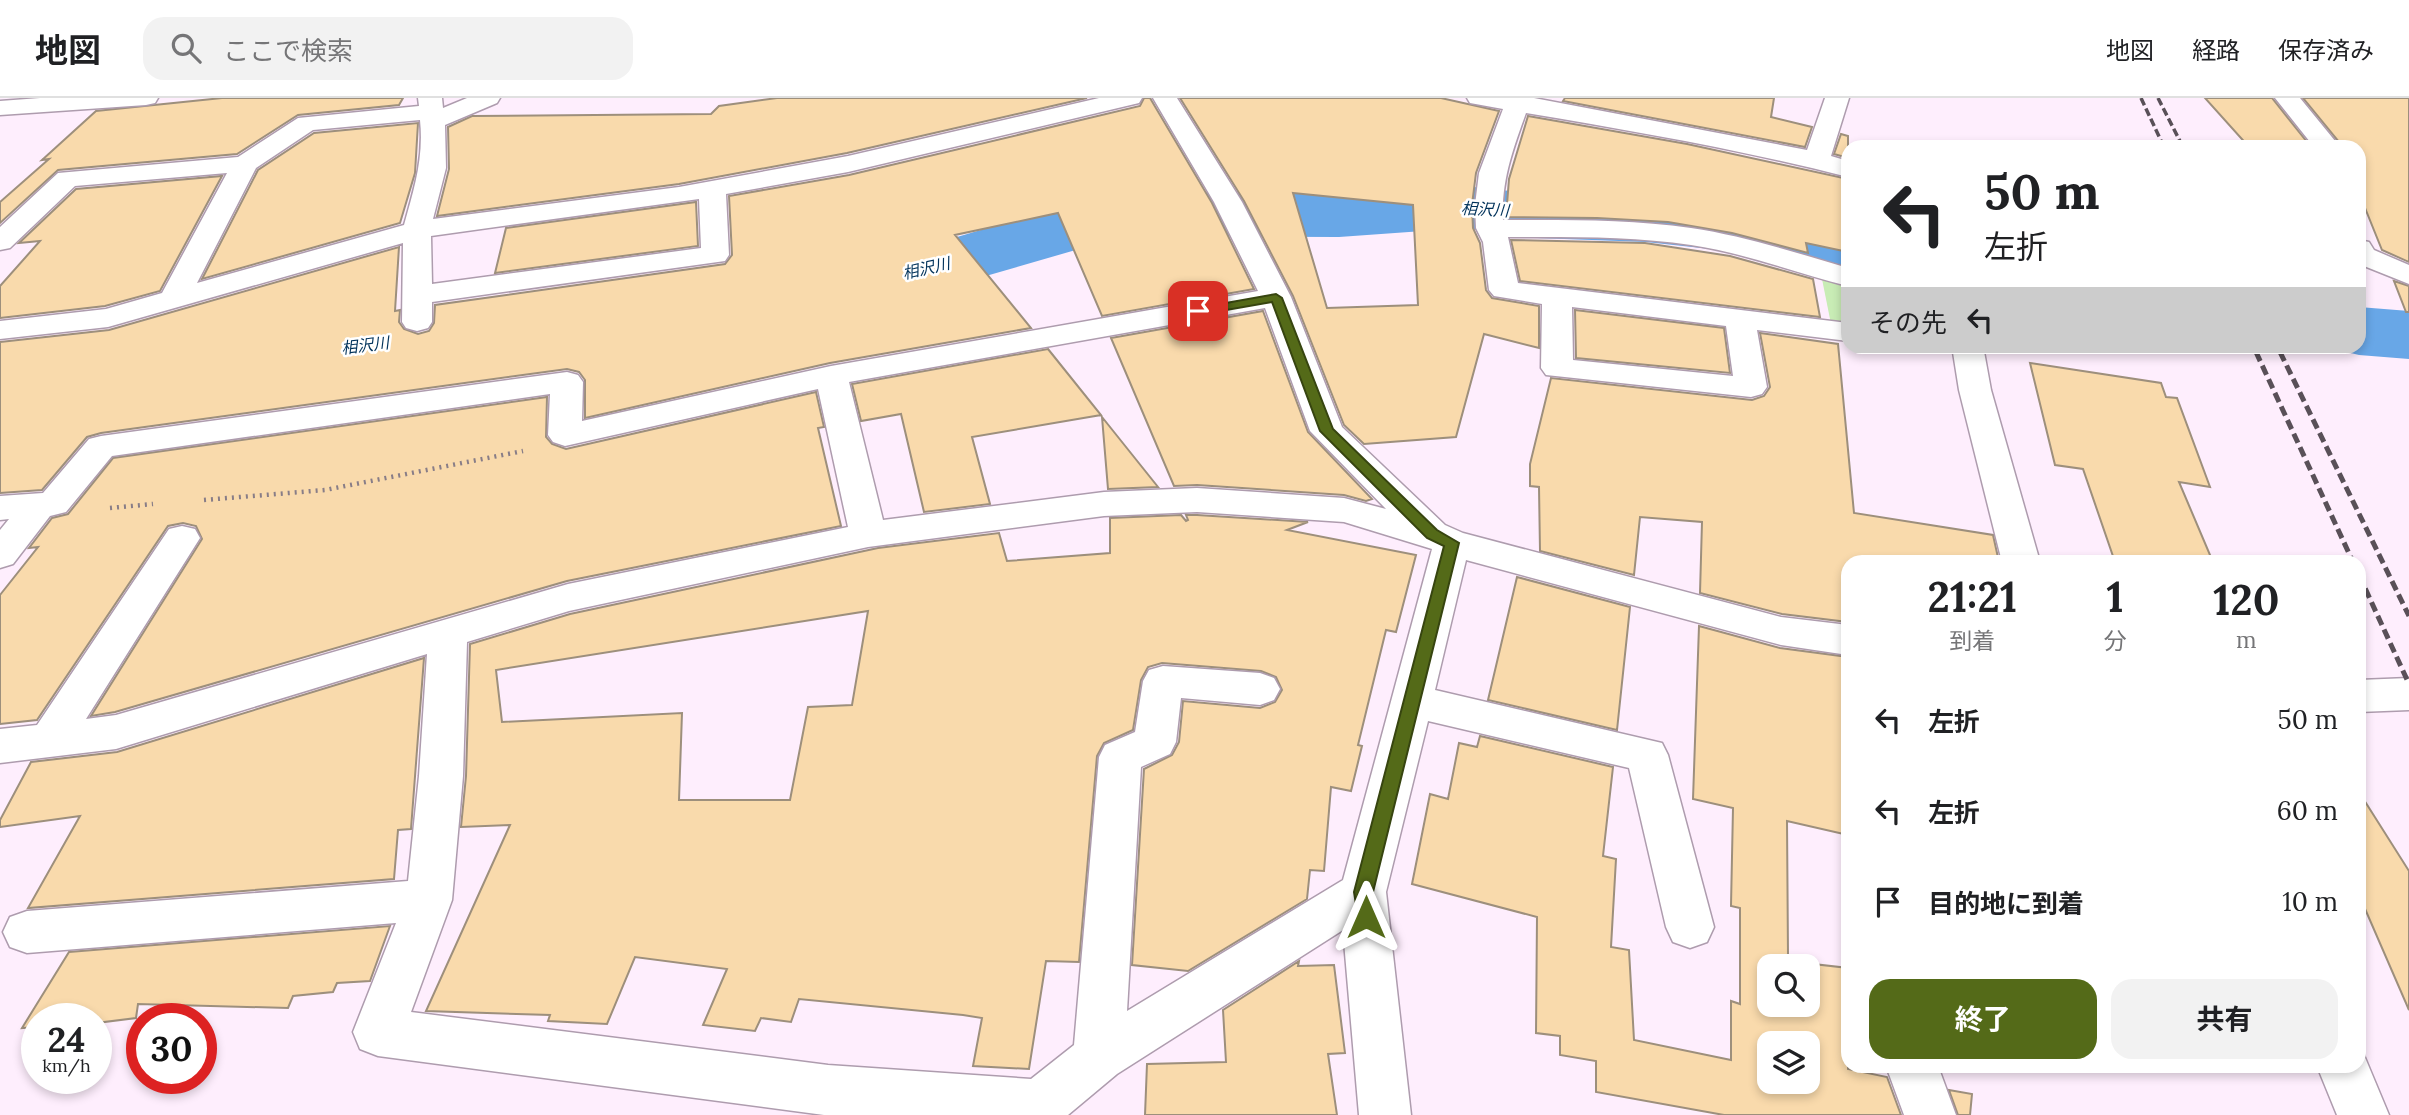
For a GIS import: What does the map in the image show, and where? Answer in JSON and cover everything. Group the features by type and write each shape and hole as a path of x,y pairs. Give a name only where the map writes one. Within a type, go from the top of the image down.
{"street":[{"path":"0,108 146,98"},
{"path":"173,301 245,164 307,122 432,110 488,98"},
{"path":"0,330 108,318 417,230 712,189 848,164 1130,98"},
{"path":"1165,98 1233,213 1276,298 1327,431 1442,539"},
{"path":"1479,98 1520,101 1841,167"},
{"path":"1817,160 1837,98"},
{"path":"2287,98 2321,140"},
{"path":"1520,101 1492,173 1490,217 1497,242 1504,290 1841,331"},
{"path":"432,110 433,168 417,230 417,308 715,254 712,189"},
{"path":"0,242 67,179 245,164"},
{"path":"848,164 862,190"},
{"path":"1490,217 1586,230 1692,237 1780,257 1841,275"},
{"path":"2366,257 2409,275"},
{"path":"1557,296 1557,368 1751,387 1740,318"},
{"path":"0,555 101,447 567,382 565,435 831,376 1276,298"},
{"path":"1968,354 1975,390 2019,555"},
{"path":"831,376 868,535"},
{"path":"0,746 116,732 568,598 868,535 1104,504 1197,500 1344,510 1780,631 1841,639"},
{"path":"0,508 46,505"},
{"path":"50,740 182,538"},
{"path":"1385,1115 1363,892 1411,701 1442,539"},
{"path":"448,635 440,776 429,900 378,1032 828,1090 1036,1110 1098,1057 1363,892"},
{"path":"1098,1057 1120,757 1155,742 1163,681 1260,688"},
{"path":"2366,696 2409,694"},
{"path":"1411,701 1647,755 1690,927"},
{"path":"27,932 429,900"},
{"path":"1915,1073 1930,1115"},
{"path":"2346,1073 2363,1115"}],"path":[{"path":"202,500 325,490 557,444 565,435"},
{"path":"46,505 65,512 160,504"}],"green space":[{"path":"1821,274 1841,280 1841,325 1831,324"}],"building":[{"path":"222,98 403,98 399,105 298,115 237,154 58,170 0,223 0,202 49,159 42,160 96,111"},
{"path":"777,98 1087,98 847,153 679,184 437,216 449,169 448,127 472,116 711,114 719,106"},
{"path":"1144,98 1150,98 1212,203 1254,289 1102,316 1058,213 955,235 1031,328 830,363 585,418 585,380 579,372 567,369 101,433 87,437 42,490 0,493 0,342 109,330 399,247 395,311 400,310 399,322 404,329 418,334 429,331 434,323 435,305 725,264 732,255 729,196 849,175 1140,106"},
{"path":"1180,98 1441,98 1499,111 1476,173 1472,205 1473,228 1480,243 1486,290 1492,298 1539,306 1539,348 1484,334 1456,437 1364,444 1344,425 1293,296 1244,201","holes":["1293,193 1413,205 1418,305 1327,308"]},
{"path":"1565,98 1774,98 1771,117 1812,127 1805,147 1563,101"},
{"path":"2205,98 2272,98 2305,140 2243,140"},
{"path":"2303,98 2409,98 2409,262 2382,250 2366,210 2366,140 2337,140"},
{"path":"1528,116 1687,144 1841,177 1841,250 1806,243 1808,253 1732,233 1668,222 1506,217 1509,179"},
{"path":"418,123 415,173 400,223 202,279 258,170 314,133"},
{"path":"1841,134 1848,136 1848,140 1841,140 1841,156 1834,154"},
{"path":"222,176 160,291 105,306 0,318 0,286 40,241 19,243 76,189"},
{"path":"696,202 698,246 495,273 506,228"},
{"path":"1511,240 1645,243 1730,256 1813,279 1820,317 1520,281"},
{"path":"2394,281 2409,286 2409,312 2406,312"},
{"path":"1575,310 1724,328 1730,373 1576,358"},
{"path":"1263,311 1308,432 1372,499 1366,501 1344,495 1197,485 1174,486 1111,338"},
{"path":"1760,333 1838,344 1854,513 1993,535 1997,555 1841,555 1841,621 1782,614 1700,593 1702,522 1640,517 1634,575 1540,551 1539,487 1530,486 1530,464 1551,378 1752,400 1764,396 1770,387"},
{"path":"1048,349 1101,415 972,437 990,504 924,512 901,414 861,421 852,384"},
{"path":"2030,363 2161,383 2166,397 2177,398 2210,487 2179,482 2210,555 2113,555 2083,469 2055,465"},
{"path":"816,392 824,427 818,428 841,526 567,581 115,712 91,716 202,539 196,526 183,523 168,526 37,720 0,724 0,595 38,547 29,548 52,518 68,514 113,458 547,397 546,437 552,444 566,449"},
{"path":"1102,417 1158,487 1108,489"},
{"path":"1181,515 1186,521 1186,515 1197,515 1308,522 1287,530 1416,555 1396,632 1386,630 1358,745 1362,746 1351,791 1331,787 1324,871 1310,870 1307,899 1188,971 1132,965 1144,769 1172,755 1179,742 1183,701 1260,708 1275,702 1282,690 1276,677 1261,671 1162,663 1148,667 1141,680 1133,730 1104,743 1097,756 1079,962 1046,961 1029,1069 973,1066 982,1018 963,1015 799,999 791,1022 761,1018 755,1031 703,1025 727,969 635,957 607,1024 548,1021 550,1015 426,1011 510,825 461,827 466,776 470,644 570,614 878,548 999,533 1007,561 1110,553 1110,518","holes":["868,611 852,705 808,707 790,800 679,800 682,713 502,722 496,670"]},
{"path":"1517,577 1630,607 1617,730 1488,700"},
{"path":"1699,626 1780,648 1841,656 1841,833 1787,821 1788,954 1757,954 1757,1017 1820,1017 1820,965 1841,967 1841,1073 1868,1073 1887,1077 1901,1115 1724,1115 1596,1092 1596,1061 1560,1055 1560,1036 1536,1033 1537,917 1412,884 1430,794 1448,799 1459,743 1477,747 1480,736 1613,767 1603,856 1616,859 1611,947 1629,950 1634,1040 1731,1060 1731,1001 1740,1004 1740,908 1731,906 1733,808 1693,799"},
{"path":"424,658 411,829 398,830 394,879 28,908 80,816 0,827 0,820 31,762 117,752"},
{"path":"2366,803 2409,871 2409,1010 2366,911"},
{"path":"390,926 370,981 337,983 333,992 293,996 288,1008 217,1006 217,1003 126,1003 126,1019 112,1021 112,1003 37,1003 69,952"},
{"path":"1299,961 1298,966 1334,965 1345,1053 1328,1054 1337,1115 1145,1115 1147,1064 1226,1062 1223,1010"},
{"path":"1949,1090 1972,1094 1970,1115 1958,1115"}],"waterway":[{"name":"相沢川","path":"836,288 945,264 1078,224 1124,214 1339,215 1465,207 1537,216 1646,220 1734,230 1841,259"},
{"name":"相沢川","path":"2366,332 2409,335"}],"railway":[{"path":"2141,98 2161,140"},
{"path":"2158,98 2179,140"},
{"path":"2257,354 2350,555"},
{"path":"2281,354 2409,616"},
{"path":"2366,590 2409,684"}],"route":[{"path":"1198,311 1276,298 1327,431 1432,534 1452,543 1363,892 1366,917"}]}
